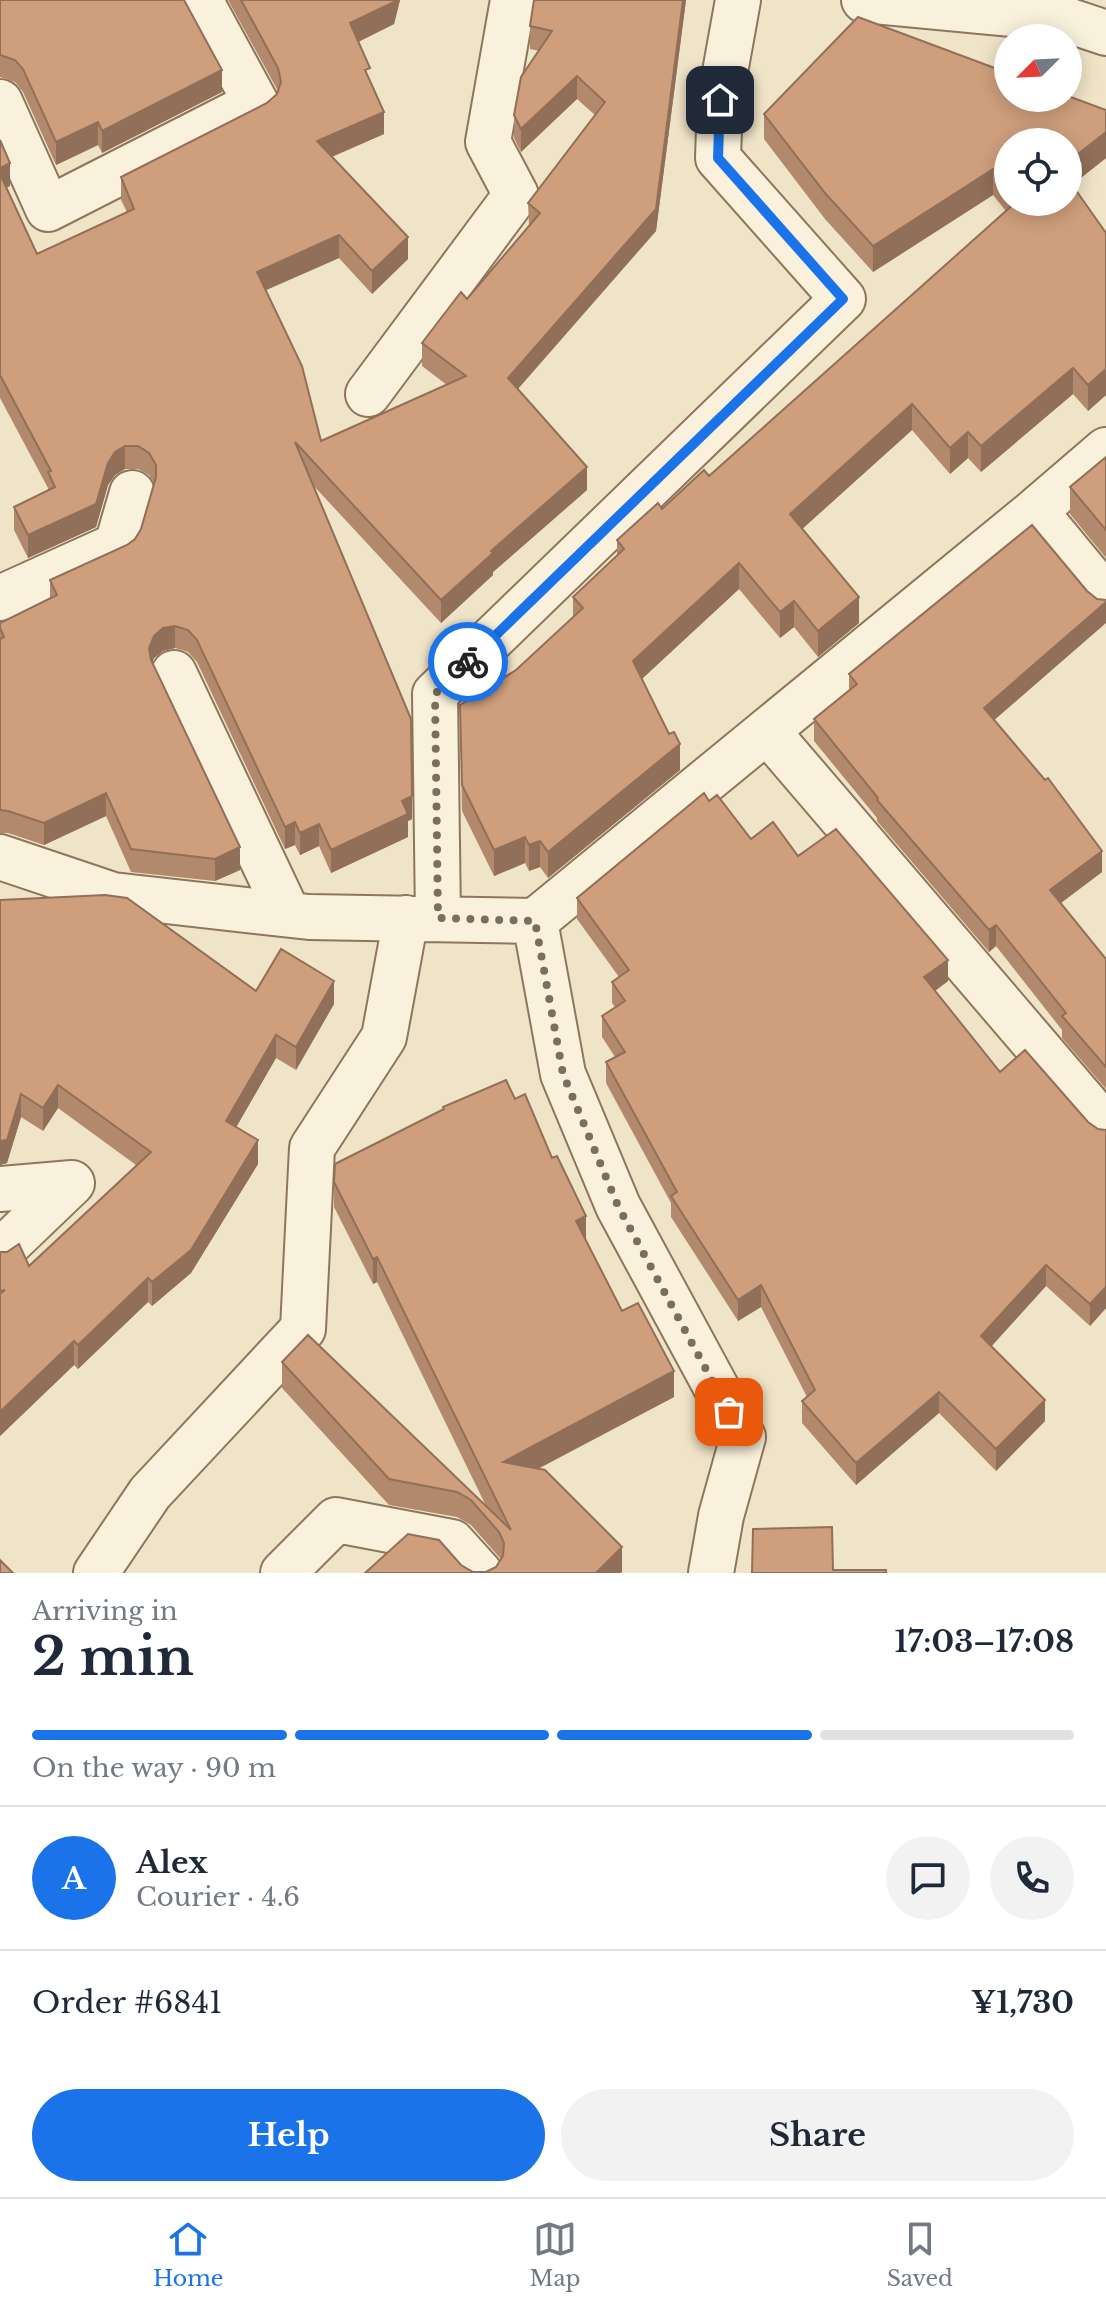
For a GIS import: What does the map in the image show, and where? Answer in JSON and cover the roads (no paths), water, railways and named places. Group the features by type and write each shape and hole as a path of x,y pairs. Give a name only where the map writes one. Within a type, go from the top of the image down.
{"street":[{"path":"0,102 48,209 145,160 256,103 200,0"},
{"path":"368,394 516,195 488,142 513,0"},
{"path":"96,1573 150,1493 303,1329 312,1148 384,1037 422,918 435,694 843,299 718,158 720,100 738,0"},
{"path":"864,0 1068,9 1106,33"},
{"path":"0,857 113,895 309,917 535,921 1106,450"},
{"path":"0,598 117,545 132,493"},
{"path":"1035,511 1106,597"},
{"path":"174,673 288,914"},
{"path":"767,731 1106,1127"},
{"path":"535,921 563,1074 618,1206 743,1437 721,1516 711,1573"},
{"path":"0,1189 72,1183 0,1252"},
{"path":"283,1573 336,1520 452,1542 480,1573"}]}
